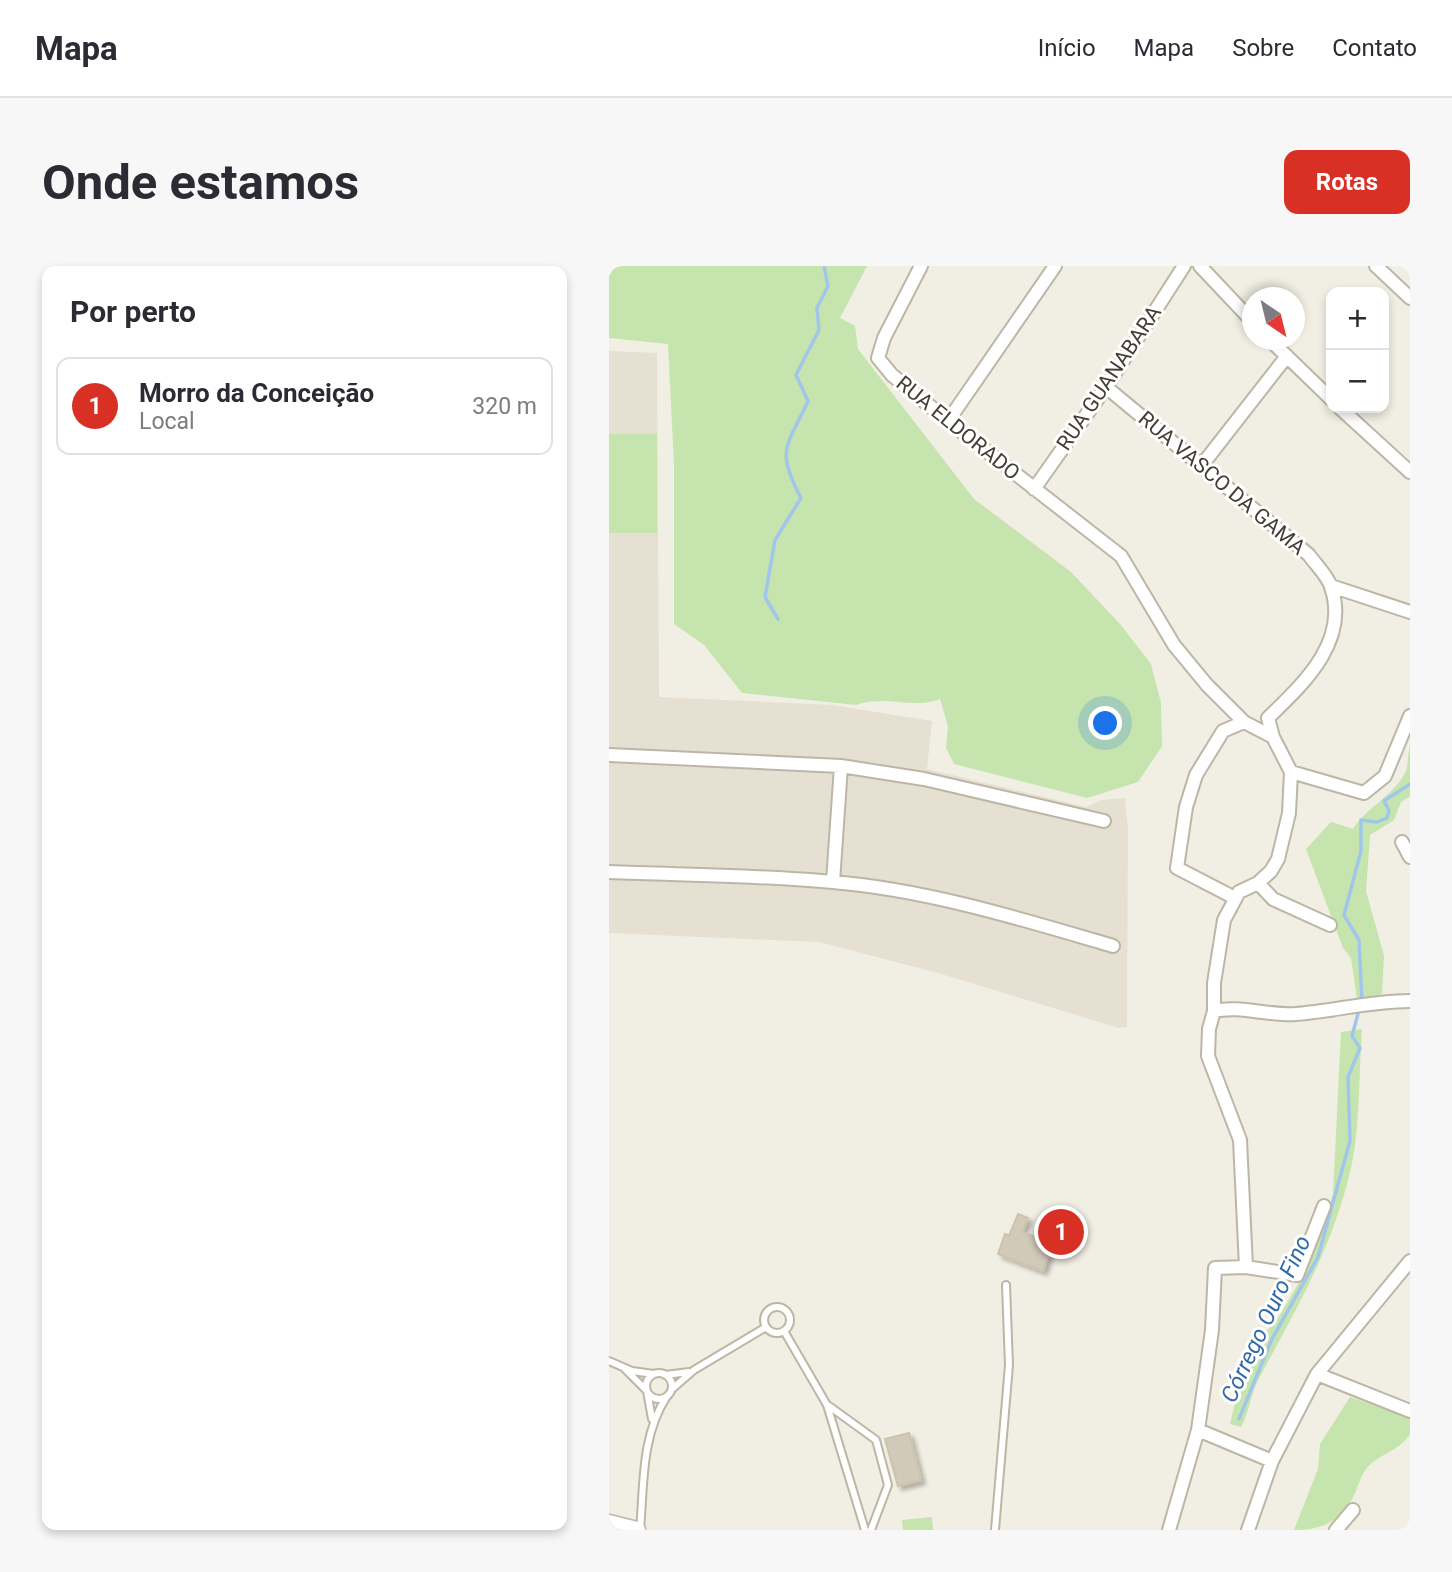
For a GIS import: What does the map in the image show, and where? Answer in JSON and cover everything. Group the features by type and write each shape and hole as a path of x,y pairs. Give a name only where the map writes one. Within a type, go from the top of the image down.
{"street":[{"name":"RUA ELDORADO","path":"921,266 884,338 878,358 892,375 948,421 1121,556 1174,645 1207,685 1244,722"},
{"path":"948,421 1055,266"},
{"name":"RUA GUANABARA","path":"1034,489 1106,387 1184,266"},
{"path":"1376,266 1410,298"},
{"path":"1206,269 1242,310"},
{"path":"1281,350 1326,394"},
{"path":"1202,465 1287,356"},
{"name":"RUA VASCO DA GAMA","path":"1106,387 1309,555 1331,586"},
{"path":"1345,413 1410,472"},
{"path":"1246,1267 1240,1140 1207,1056 1209,1029 1214,1011 1214,983 1224,920 1239,892 1258,883 1271,871 1278,859 1289,813 1291,772 1273,737 1268,718 1304,684 1325,651 1334,626 1331,586 1410,612"},
{"path":"1291,772 1364,793 1385,776 1410,716"},
{"path":"1235,898 1177,868 1186,807 1196,775 1223,731 1244,722 1273,737"},
{"path":"609,755 841,766 924,779 1104,821"},
{"path":"834,882 841,766"},
{"path":"1402,842 1410,857"},
{"path":"609,872 834,882 947,901 1113,946"},
{"path":"1258,883 1273,899 1330,925"},
{"path":"1214,1011 1223,1009 1261,1014 1297,1014 1353,1005 1410,1001"},
{"path":"1169,1530 1198,1430 1212,1330 1215,1268 1246,1267 1297,1275 1324,1206"},
{"path":"1248,1530 1272,1461 1317,1374 1410,1261"},
{"path":"1317,1374 1410,1411"},
{"path":"1198,1430 1272,1461"},
{"path":"1336,1530 1353,1510"},
{"path":"609,1523 638,1530"}],"lane":[{"path":"995,1530 1009,1365 1006,1285"},
{"path":"779,1307 790,1317 784,1331 773,1333 766,1327 765,1315 779,1307"},
{"path":"651,1428 671,1389 694,1370 766,1327"},
{"path":"784,1331 827,1405 865,1530"},
{"path":"609,1362 624,1368 665,1375 694,1370"},
{"path":"624,1368 656,1398 667,1396"},
{"path":"638,1530 651,1428 652,1410 647,1382 656,1374"},
{"path":"665,1375 671,1382 671,1389"},
{"path":"827,1405 876,1440 888,1485 871,1530"}],"shaded area":[{"path":"609,351 657,353 659,697 832,705 932,721 927,769 1086,807 1102,800 1125,798 1128,828 1127,1027 1119,1028 938,973 819,942 609,933"}],"green space":[{"path":"609,266 867,266 840,318 855,326 858,349 974,499 1071,572 1120,624 1151,664 1161,703 1162,746 1138,782 1087,798 954,764 946,748 948,726 940,699 919,703 878,701 856,705 742,693 704,645 674,624 674,464 668,344 609,338"},
{"path":"609,434 657,434 657,533 609,533"},
{"path":"1410,747 1410,796 1401,802 1394,820 1370,835 1366,891 1384,956 1382,994 1357,999 1351,958 1343,948 1306,849 1331,822 1353,829 1399,783 1406,772"},
{"path":"1362,1029 1354,1153 1334,1226 1299,1304 1257,1382 1241,1427 1230,1424 1242,1375 1255,1344 1278,1318 1297,1286 1318,1241 1333,1194 1341,1032"},
{"path":"1350,1397 1410,1418 1410,1434 1400,1445 1367,1468 1350,1503 1339,1516 1319,1527 1294,1530 1318,1469 1320,1444"},
{"path":"932,1517 933,1530 903,1530 902,1520"}],"building":[{"path":"1018,1214 1028,1218 1022,1232 1047,1241 1045,1248 1050,1250 1043,1271 998,1254 1005,1234 1009,1236"},
{"path":"909,1433 921,1480 898,1486 885,1439"}],"waterway":[{"path":"778,619 765,597 775,540 801,498 786,458 790,439 808,401 796,375 819,330 817,308 828,286 824,266"},
{"name":"Córrego Ouro Fino","path":"1362,1002 1359,940 1344,915 1361,851 1361,820 1377,822 1387,818 1389,810 1384,801 1410,784"},
{"name":"Córrego Ouro Fino","path":"1239,1419 1272,1339 1318,1257 1350,1141 1348,1077 1360,1048 1352,1036 1359,1010"}],"place":[{"name":"Morro da Conceição","path":"1061,1232"}]}
